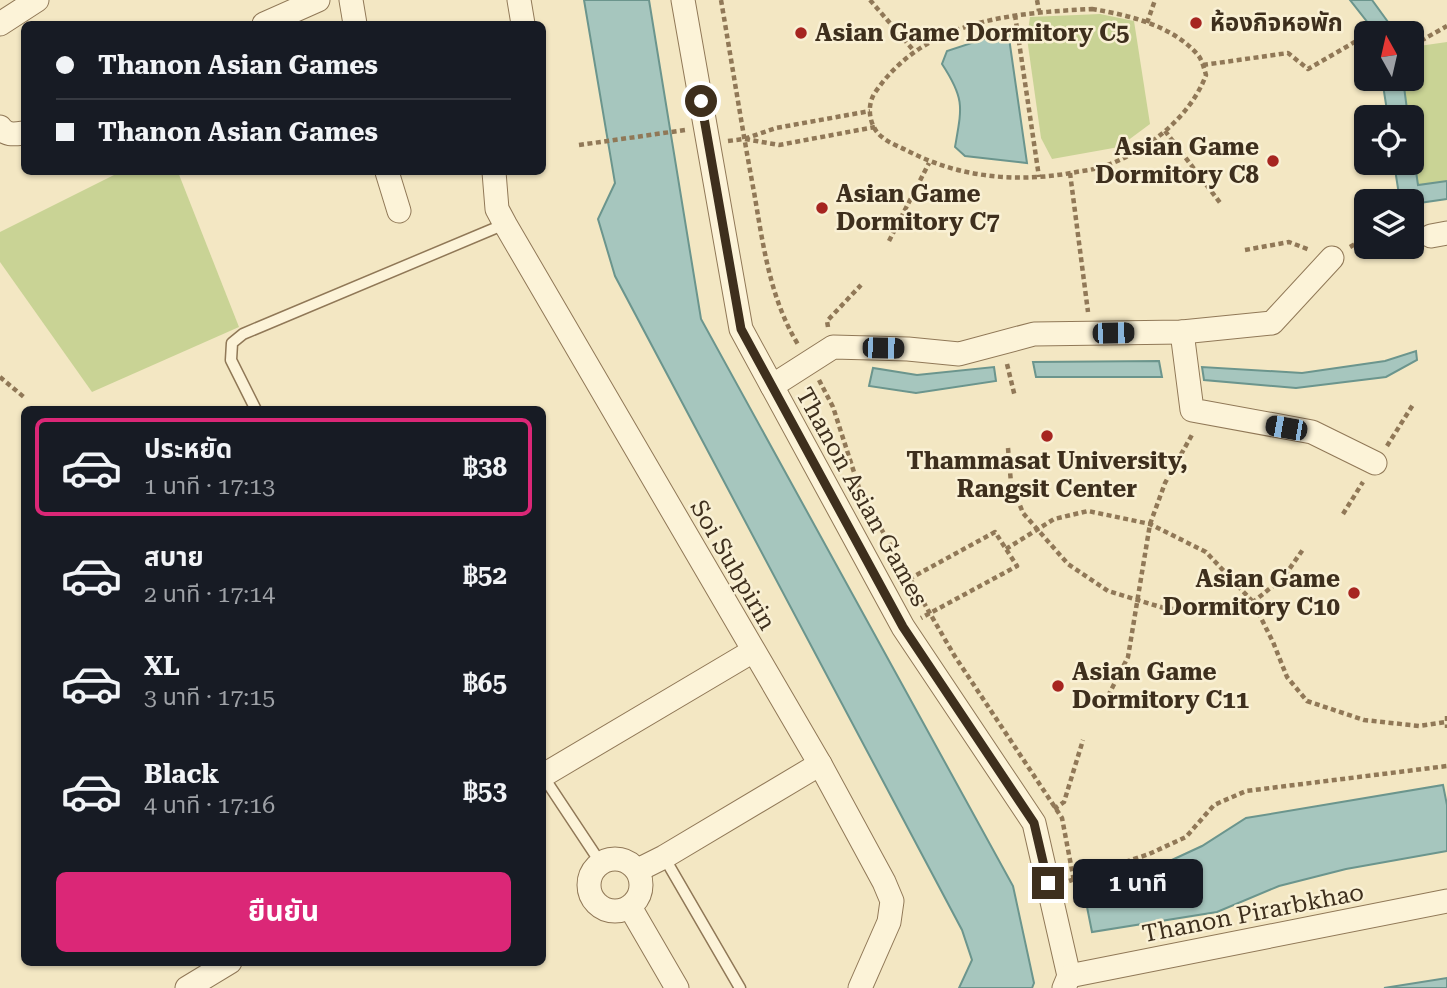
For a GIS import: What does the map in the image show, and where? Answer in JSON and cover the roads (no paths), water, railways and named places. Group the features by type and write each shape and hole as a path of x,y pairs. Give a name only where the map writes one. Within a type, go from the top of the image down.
{"street":[{"path":"0,24 37,0"},
{"path":"271,21 318,0"},
{"path":"351,0 354,21"},
{"path":"519,0 522,21"},
{"name":"Thanon Asian Games","path":"683,0 741,329 903,627 1034,823 1067,982"},
{"path":"0,127 2,131 21,133"},
{"path":"388,175 399,211"},
{"name":"Soi Subpirin","path":"494,175 497,209 505,224 820,764 884,882 892,901 889,922 860,988"},
{"path":"772,386 833,347 908,349 959,354 1034,334 1182,332 1272,323 1332,258"},
{"path":"1182,332 1192,410 1312,432 1376,463"},
{"path":"546,774 753,652"},
{"path":"638,870 664,858 820,764"},
{"path":"621,858 638,870 641,890 630,907 611,911 594,902 588,881 600,862 621,858"},
{"name":"Thanon Pirarbkhao","path":"1067,982 1447,901"},
{"path":"630,907 677,988"},
{"path":"187,988 223,966"}],"lane":[{"path":"254,406 231,360 232,343 243,334 505,224"},
{"path":"546,781 600,862"},
{"path":"664,858 740,988"}],"water":[{"path":"584,0 649,0 701,319 1013,886 1034,983 1032,988 959,988 972,960 962,930 615,276 598,219 615,183"},
{"path":"1350,0 1372,0 1387,21 1367,21"},
{"path":"1008,31 1027,163 965,156 955,147 960,104 955,86 942,64 947,51"},
{"path":"1384,91 1405,91 1406,105 1386,105"},
{"path":"1396,175 1417,175 1418,185 1447,181 1447,199 1424,202 1424,189 1398,189"},
{"path":"1416,351 1417,360 1386,377 1296,388 1204,380 1202,367 1302,373 1385,361"},
{"path":"1159,361 1162,377 1036,377 1033,362"},
{"path":"994,367 996,381 916,393 869,386 873,368 917,375"},
{"path":"1443,785 1447,805 1447,851 1346,869 1279,886 1217,912 1092,932 1083,887 1146,872 1202,846 1246,818"},
{"path":"1447,978 1447,988 1384,988"}],"place":[{"name":"ห้องกิจหอพัก","path":"1196,23"},
{"name":"Asian Game Dormitory C5","path":"801,33"},
{"name":"Asian Game Dormitory C8","path":"1273,161"},
{"name":"Asian Game Dormitory C7","path":"822,208"},
{"name":"Thammasat University, Rangsit Center","path":"1047,436"},
{"name":"Asian Game Dormitory C10","path":"1354,593"},
{"name":"Asian Game Dormitory C11","path":"1058,686"}]}
